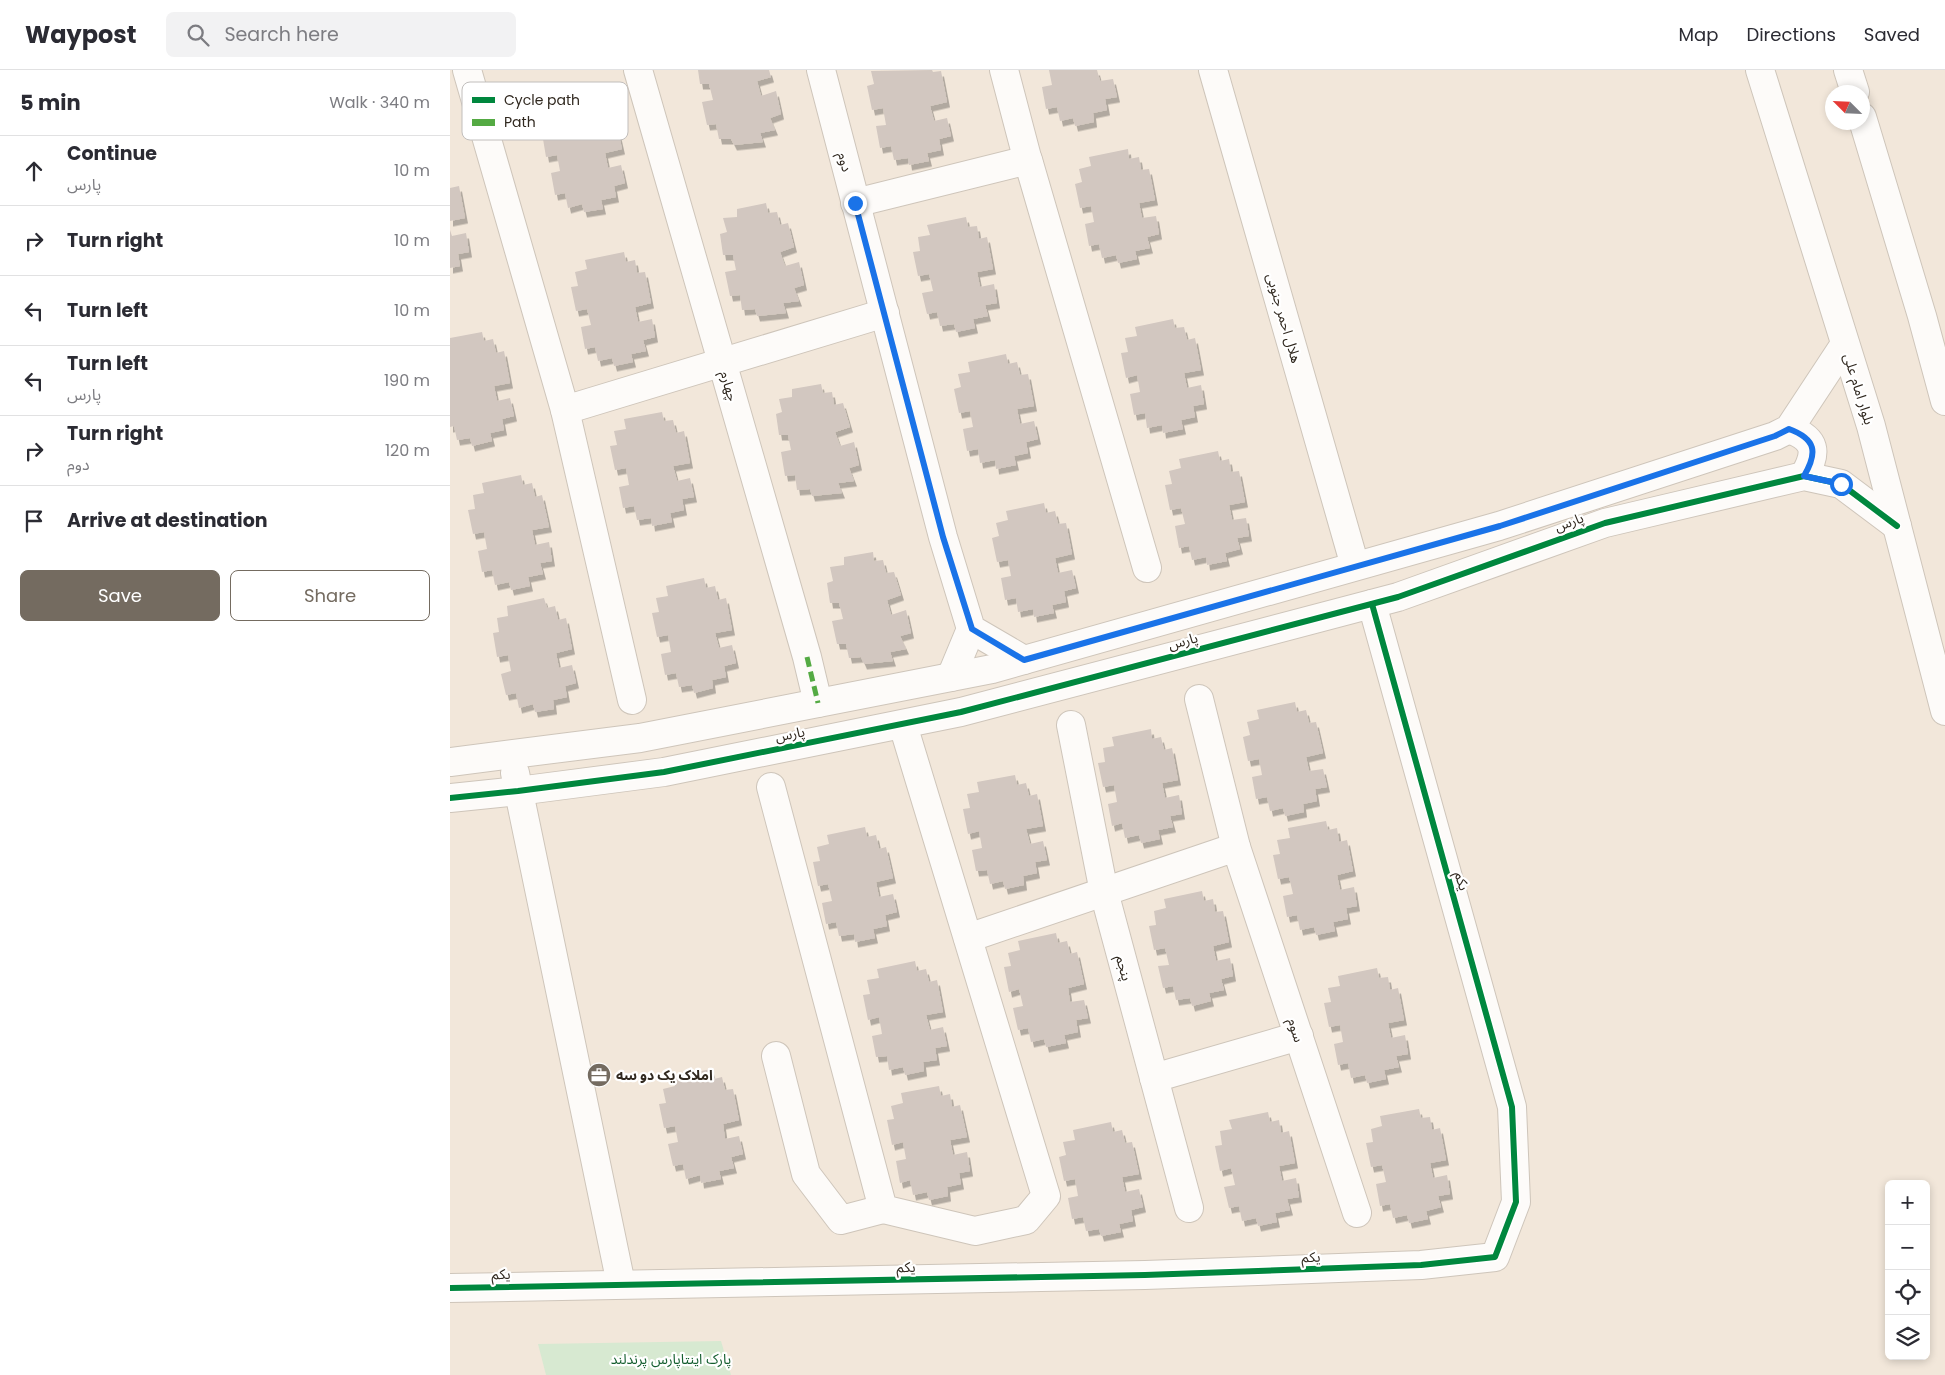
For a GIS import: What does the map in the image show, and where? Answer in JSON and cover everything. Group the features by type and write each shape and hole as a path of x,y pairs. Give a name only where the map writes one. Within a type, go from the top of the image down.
{"street":[{"name":"چهارم","path":"638,70 807,657 818,703"},
{"name":"دوم","path":"821,70 943,537 972,629"},
{"path":"1004,70 1029,165 1147,568"},
{"name":"هلال احمر جنوبی","path":"1213,70 1355,566"},
{"name":"بلوار امام علی","path":"1760,70 1871,426 1945,711"},
{"path":"1848,70 1853,85"},
{"path":"1866,130 1922,316 1945,400"},
{"path":"487,140 565,410 632,700"},
{"path":"855,203 1028,160 1029,165"},
{"path":"565,410 885,313"},
{"path":"1804,476 1812,462 1814,453 1812,444 1807,438 1789,429 1845,344"},
{"name":"پارس","path":"450,762 640,738 992,669 1500,526 1775,436 1789,429"},
{"name":"پارس","path":"450,798 664,772 961,712 1398,597 1605,523 1804,476 1841,484 1897,526"},
{"name":"یکم","path":"450,1288 1145,1275 1421,1265 1495,1257 1516,1202 1512,1107 1372,604"},
{"path":"951,678 972,629 1024,660"},
{"name":"سوم","path":"1199,700 1236,847 1357,1213"},
{"path":"776,1056 806,1174 841,1220 883,1208 975,1231 1026,1220 1046,1196 902,725"},
{"name":"پنجم","path":"1071,725 1104,892 1189,1208"},
{"path":"512,754 518,791 621,1284"},
{"path":"771,787 883,1208"},
{"path":"968,938 1236,847"},
{"path":"1154,1078 1299,1036"}],"green space":[{"name":"پارک اینتاپارس پرندلند","path":"721,1341 731,1375 546,1375 538,1344"}],"building":[{"path":"698,70 769,70 771,77 757,81 761,96 776,91 781,114 770,118 775,130 760,133 763,142 734,145 731,139 719,139 716,124 707,125 702,102 713,100 709,84 700,84"},
{"path":"932,70 933,72 941,71 947,102 930,106 934,121 947,118 951,136 939,139 941,150 927,153 929,161 909,165 908,158 894,160 891,146 880,148 876,126 886,125 883,108 872,110 867,86 874,84 871,71"},
{"path":"1049,70 1097,70 1100,81 1113,79 1117,97 1105,99 1107,110 1093,113 1094,122 1075,126 1073,118 1060,121 1057,107 1046,109 1042,87 1052,85"},
{"path":"543,140 620,140 622,149 605,153 608,168 621,165 625,183 614,186 616,197 601,200 603,209 584,212 582,204 568,208 565,193 555,195 551,173 560,171 557,155 546,157"},
{"path":"1128,149 1129,159 1139,157 1141,170 1149,169 1155,200 1139,203 1142,218 1156,216 1159,234 1147,237 1150,248 1135,251 1137,259 1118,263 1116,255 1102,258 1099,244 1089,246 1085,224 1094,222 1091,206 1080,208 1075,184 1082,182 1079,169 1091,166 1089,157"},
{"path":"459,186 465,218 450,221 450,188"},
{"path":"766,203 768,213 777,212 780,225 788,223 794,247 780,252 785,266 799,262 804,285 794,288 799,301 783,303 786,313 757,316 755,309 742,310 740,295 730,296 725,272 736,270 733,255 723,255 720,234 727,232 723,218 737,217 737,209"},
{"path":"966,217 968,227 977,226 979,239 987,237 993,269 977,272 980,287 994,284 997,303 985,305 988,316 973,319 975,328 956,332 954,324 940,326 937,312 927,314 922,293 933,291 929,274 918,276 913,252 920,251 918,237 930,235 927,225"},
{"path":"450,230 452,236 466,233 469,252 458,254 460,266 450,268"},
{"path":"624,252 626,262 635,260 637,273 645,272 651,303 635,307 638,322 652,319 655,337 643,340 646,351 631,354 633,362 614,366 612,358 598,361 595,347 585,349 581,327 591,325 587,309 576,311 571,287 578,286 575,272 587,269 585,260"},
{"path":"1173,319 1175,328 1184,327 1187,340 1195,338 1201,370 1184,373 1187,388 1201,385 1204,404 1193,406 1195,417 1181,420 1183,429 1163,433 1162,425 1147,428 1145,413 1134,415 1130,394 1140,392 1137,375 1126,378 1121,353 1128,352 1125,338 1137,336 1135,327"},
{"path":"482,332 484,341 493,339 496,353 504,351 510,383 494,386 497,401 510,398 514,416 502,419 504,430 490,433 492,441 472,446 470,438 457,440 454,426 450,427 450,338"},
{"path":"1006,354 1008,364 1017,362 1020,375 1028,374 1034,406 1017,409 1020,424 1034,421 1038,439 1026,442 1028,453 1014,456 1016,465 996,469 995,460 980,463 978,449 967,451 963,429 973,427 970,411 959,413 954,389 961,387 958,374 970,372 968,362"},
{"path":"821,384 823,393 832,392 834,405 843,403 850,427 835,432 840,446 854,442 859,465 849,468 854,481 838,483 842,493 812,496 810,489 797,490 795,475 785,476 781,452 791,450 788,435 779,435 776,414 782,412 779,399 792,397 792,389"},
{"path":"662,412 664,421 673,420 676,433 684,431 690,463 673,466 677,481 690,478 694,497 682,499 684,510 670,513 672,522 652,526 651,518 637,520 634,506 623,508 619,487 629,485 626,468 615,470 610,446 617,445 614,431 626,429 624,419"},
{"path":"1218,451 1220,461 1229,459 1231,472 1239,471 1245,502 1229,505 1232,520 1246,518 1249,536 1237,538 1240,549 1225,553 1227,561 1207,565 1206,557 1192,560 1189,546 1179,548 1175,526 1185,524 1181,508 1170,510 1165,485 1172,484 1169,471 1181,468 1179,459"},
{"path":"521,475 523,485 532,483 535,497 542,495 549,527 532,530 535,545 549,542 552,561 540,563 543,574 528,577 530,586 511,590 509,582 495,585 492,570 482,572 478,551 487,549 484,532 473,534 468,510 475,509 473,495 484,493 482,483"},
{"path":"1044,503 1046,513 1055,511 1058,524 1066,523 1072,554 1055,558 1058,573 1072,570 1076,588 1064,591 1066,602 1052,605 1054,613 1034,617 1033,609 1018,612 1016,598 1005,600 1001,578 1011,576 1008,560 997,562 992,538 999,536 996,523 1008,520 1006,511"},
{"path":"873,552 874,561 883,560 886,573 894,572 901,595 887,600 891,615 906,610 911,633 900,636 906,649 890,652 893,661 864,664 861,657 849,658 846,644 837,644 832,621 843,619 839,603 830,603 827,583 833,581 830,567 844,565 844,557"},
{"path":"704,578 706,588 715,586 718,600 726,598 732,630 715,633 719,648 732,645 736,663 724,666 726,677 712,680 713,688 694,693 692,685 679,687 676,673 665,675 661,654 671,652 668,635 657,637 652,613 659,612 656,598 668,596 666,586"},
{"path":"544,598 547,608 555,606 558,620 566,618 572,649 556,653 559,668 572,665 576,683 565,686 567,697 553,700 554,709 535,712 533,704 519,708 516,693 506,695 501,674 511,671 508,655 497,657 493,633 499,632 497,618 508,616 507,606"},
{"path":"1295,702 1297,712 1306,710 1309,723 1316,722 1323,753 1306,757 1309,771 1323,769 1327,787 1315,789 1317,801 1303,804 1304,812 1285,816 1283,808 1270,811 1267,797 1256,799 1252,777 1262,775 1259,759 1248,761 1243,737 1250,735 1247,722 1259,719 1257,710"},
{"path":"1151,729 1152,739 1161,737 1164,750 1172,748 1178,780 1162,783 1165,798 1179,795 1182,814 1170,816 1173,827 1158,830 1160,839 1141,843 1139,835 1125,838 1122,823 1112,826 1108,804 1117,802 1114,785 1103,787 1098,763 1105,762 1103,748 1114,746 1112,737"},
{"path":"1015,775 1017,785 1026,783 1029,796 1037,794 1043,826 1026,829 1030,844 1043,841 1047,860 1035,862 1037,873 1023,876 1024,885 1005,889 1003,881 990,884 987,870 976,871 972,850 982,848 979,831 968,834 963,809 970,808 967,794 979,792 977,782"},
{"path":"1326,821 1328,830 1337,828 1339,842 1347,840 1353,871 1337,875 1340,890 1354,887 1357,906 1346,908 1348,919 1333,922 1335,931 1316,935 1314,927 1300,930 1297,915 1287,917 1283,896 1293,894 1289,877 1278,879 1273,855 1280,854 1277,840 1290,838 1288,828"},
{"path":"865,827 867,837 876,835 879,849 886,847 893,878 876,882 879,897 893,894 897,912 885,915 887,926 873,929 875,938 855,942 854,934 839,936 836,922 826,924 822,903 832,901 828,884 818,886 813,862 820,861 817,847 829,844 827,835"},
{"path":"1202,891 1204,901 1213,899 1215,912 1223,911 1229,942 1213,946 1216,961 1230,958 1233,976 1221,979 1224,990 1209,993 1211,1001 1192,1006 1190,998 1176,1000 1173,986 1163,988 1158,966 1169,965 1165,948 1154,950 1149,926 1156,925 1154,911 1166,908 1164,899"},
{"path":"1056,933 1058,943 1067,941 1070,954 1077,952 1084,984 1068,988 1070,1002 1084,1000 1088,1018 1076,1020 1078,1032 1064,1035 1066,1043 1046,1047 1044,1039 1031,1042 1028,1028 1018,1030 1013,1008 1023,1006 1019,989 1009,992 1004,967 1011,966 1008,953 1020,950 1018,941"},
{"path":"915,961 917,971 926,969 929,982 937,980 943,1012 926,1015 930,1030 943,1027 947,1046 935,1048 937,1060 923,1062 924,1071 905,1075 903,1067 889,1070 887,1056 876,1057 872,1036 882,1034 879,1017 868,1020 863,995 870,994 867,980 879,978 877,969"},
{"path":"1377,968 1379,978 1388,977 1390,990 1398,988 1404,1020 1388,1023 1391,1038 1405,1035 1408,1054 1396,1056 1399,1067 1384,1070 1386,1079 1367,1083 1365,1075 1351,1078 1348,1063 1338,1065 1334,1044 1343,1042 1340,1025 1329,1027 1324,1003 1331,1002 1328,988 1340,986 1338,976"},
{"path":"711,1069 714,1079 722,1077 725,1090 733,1089 739,1120 723,1124 725,1139 739,1136 743,1154 731,1157 734,1168 719,1171 721,1179 701,1183 700,1175 686,1179 683,1164 673,1166 668,1144 678,1142 675,1126 664,1128 659,1104 666,1103 663,1089 675,1086 673,1077"},
{"path":"939,1086 941,1096 950,1094 952,1107 960,1105 967,1137 950,1140 953,1155 967,1152 970,1171 959,1173 961,1184 947,1187 948,1196 929,1200 927,1192 913,1195 910,1180 900,1183 896,1161 906,1159 903,1142 892,1145 887,1120 894,1119 891,1106 903,1103 901,1093"},
{"path":"1419,1109 1421,1118 1430,1117 1432,1130 1440,1128 1446,1160 1430,1163 1433,1178 1447,1175 1450,1194 1438,1196 1441,1207 1426,1211 1428,1219 1409,1223 1407,1215 1393,1218 1390,1204 1380,1206 1376,1184 1386,1182 1382,1165 1371,1167 1366,1143 1373,1142 1371,1129 1382,1126 1380,1116"},
{"path":"1268,1112 1270,1122 1279,1120 1281,1133 1289,1131 1295,1163 1279,1166 1282,1181 1296,1178 1299,1197 1287,1199 1290,1210 1275,1213 1277,1222 1258,1226 1256,1218 1242,1221 1239,1206 1229,1208 1224,1187 1235,1185 1231,1168 1220,1171 1215,1146 1222,1145 1220,1131 1232,1129 1229,1120"},
{"path":"1111,1122 1113,1132 1122,1130 1125,1143 1132,1142 1139,1174 1122,1177 1125,1192 1139,1189 1143,1207 1131,1210 1133,1221 1119,1224 1121,1232 1101,1236 1099,1229 1086,1231 1083,1217 1072,1219 1068,1198 1078,1196 1075,1179 1064,1181 1059,1157 1066,1155 1063,1142 1075,1140 1073,1130"}],"marked path":[{"path":"807,657 818,703"}],"cycle path":[{"path":"450,798 664,772 961,712 1398,597 1605,523 1804,476 1841,484 1897,526"},
{"path":"450,1288 1145,1275 1421,1265 1495,1257 1516,1202 1512,1107 1372,604"}],"place":[{"name":"املاک یک دو سه","path":"599,1075"}],"route":[{"path":"855,203 943,537 972,629 1024,660 1500,526 1775,436 1789,429 1798,432 1812,444 1814,453 1812,462 1804,476 1841,484"}]}
